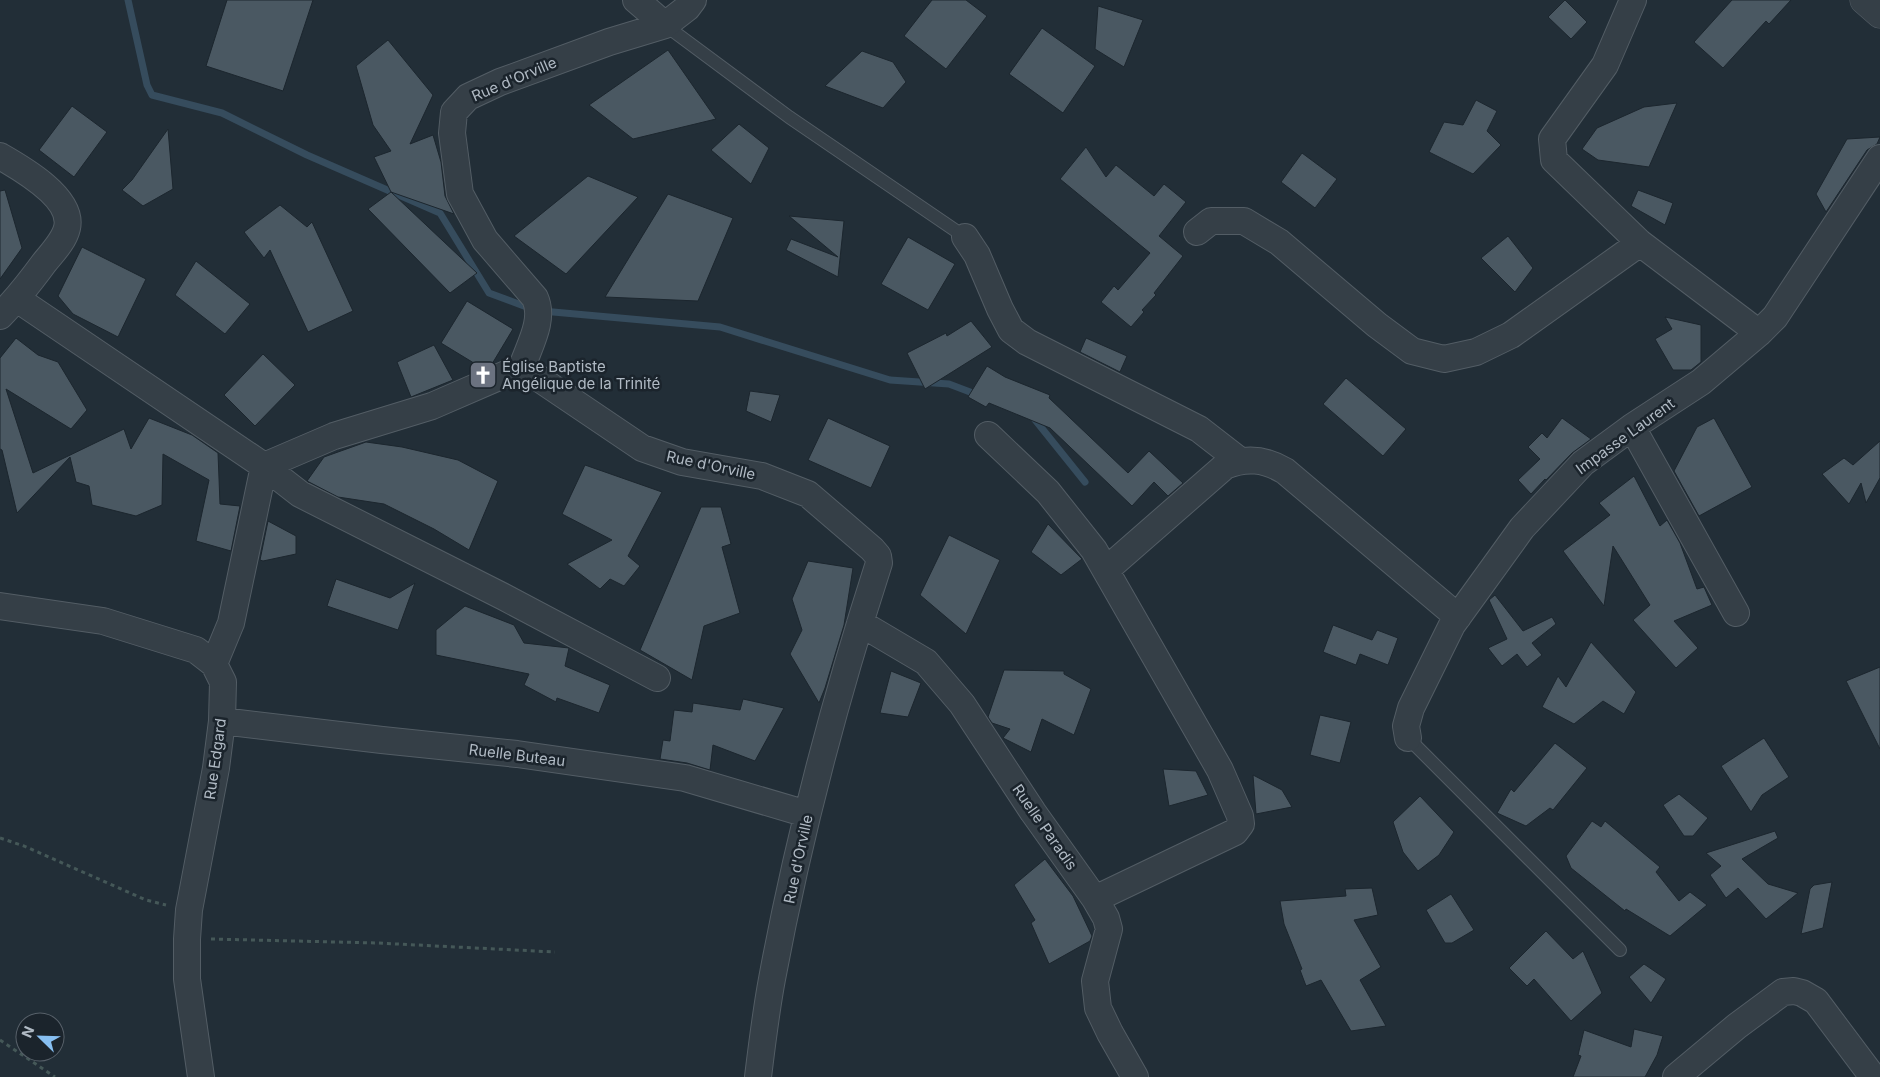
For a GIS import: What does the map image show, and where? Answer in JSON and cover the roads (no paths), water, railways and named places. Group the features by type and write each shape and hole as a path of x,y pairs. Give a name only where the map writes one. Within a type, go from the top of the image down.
{"street":[{"path":"636,0 665,24"},
{"name":"Rue d'Orville","path":"694,0 687,8 665,24 609,42 500,82 468,97 454,112 452,133 460,194 485,240 535,298 539,312 535,331 522,367 642,448 682,462 762,476 808,494 878,556 879,563 860,623 807,814 772,980 758,1077"},
{"path":"1633,0 1605,65 1552,139 1554,160 1640,243 1759,332"},
{"path":"1864,0 1880,14"},
{"path":"0,156 24,170 57,197 66,215 67,228 58,244 9,307 264,466 300,494 504,597 657,678"},
{"name":"Impasse Laurent","path":"1408,738 1406,726 1412,708 1452,626 1522,528 1583,463 1632,427 1701,382 1775,317 1880,158"},
{"path":"1197,232 1211,221 1244,221 1279,242 1377,325 1412,351 1444,359 1476,352 1511,335 1640,243"},
{"path":"965,237 976,255 1000,309 1012,330 1027,342 1198,429 1239,460"},
{"path":"264,466 334,436 432,406 522,367"},
{"path":"1632,427 1736,613"},
{"path":"988,435 1048,492 1094,550 1220,770 1240,816 1241,824 1235,832 1095,899"},
{"path":"1106,570 1225,466 1239,460 1261,461 1275,465 1285,471 1458,617"},
{"path":"0,606 103,620 196,650 214,664 231,623 264,466"},
{"name":"Ruelle Paradis","path":"860,623 926,662 962,704 1033,812 1095,899 1110,929 1095,981 1098,1008 1135,1077"},
{"name":"Rue Edgard","path":"202,1077 187,979 187,939 189,910 216,768 222,721 223,682 214,664"},
{"name":"Ruelle Buteau","path":"222,721 517,754 685,778 807,814"},
{"path":"1676,1077 1737,1026 1783,992 1794,991 1816,1001 1873,1077"}],"lane":[{"path":"665,24 789,117 965,237"},
{"path":"1408,738 1620,950"}],"waterway":[{"path":"128,0 147,85 152,95 222,113 307,155 440,213 489,293 532,309"},
{"path":"542,311 720,327 890,380 949,384 978,395"},
{"path":"1032,416 1085,482"}],"place":[{"name":"Église Baptiste Angélique de la Trinité","path":"483,375"}]}
